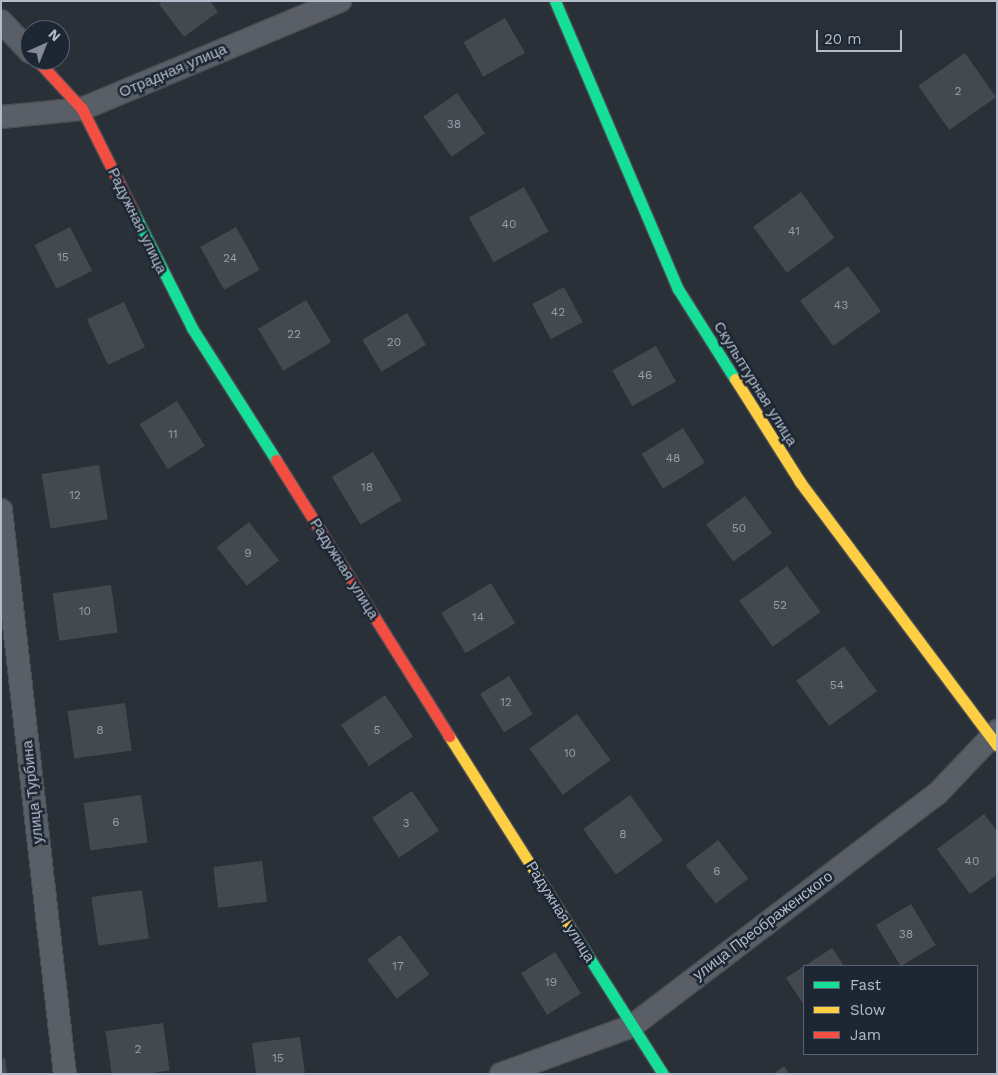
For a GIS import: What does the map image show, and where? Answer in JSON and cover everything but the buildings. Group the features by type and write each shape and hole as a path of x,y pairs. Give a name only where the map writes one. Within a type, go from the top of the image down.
{"street":[{"name":"Отрадная улица","path":"1,117 82,109 340,1"},
{"name":"Скульптурная улица","path":"555,1 678,289 800,482 994,737"},
{"path":"1,22 20,42"},
{"name":"Радужная улица","path":"46,70 82,109 192,328 663,1074"},
{"name":"улица Турбина","path":"1,510 65,1074"},
{"name":"улица Преображенского","path":"501,1074 632,1026 937,794 994,737"}],"traffic: fast":[{"path":"555,1 678,289 735,379"},
{"path":"132,209 192,328 276,460"},
{"path":"571,929 663,1074"}],"traffic: slow":[{"path":"735,379 800,482 997,745"},
{"path":"449,736 571,929"}],"traffic: jam":[{"path":"46,70 82,109 132,209"},
{"path":"276,460 449,736"}]}
